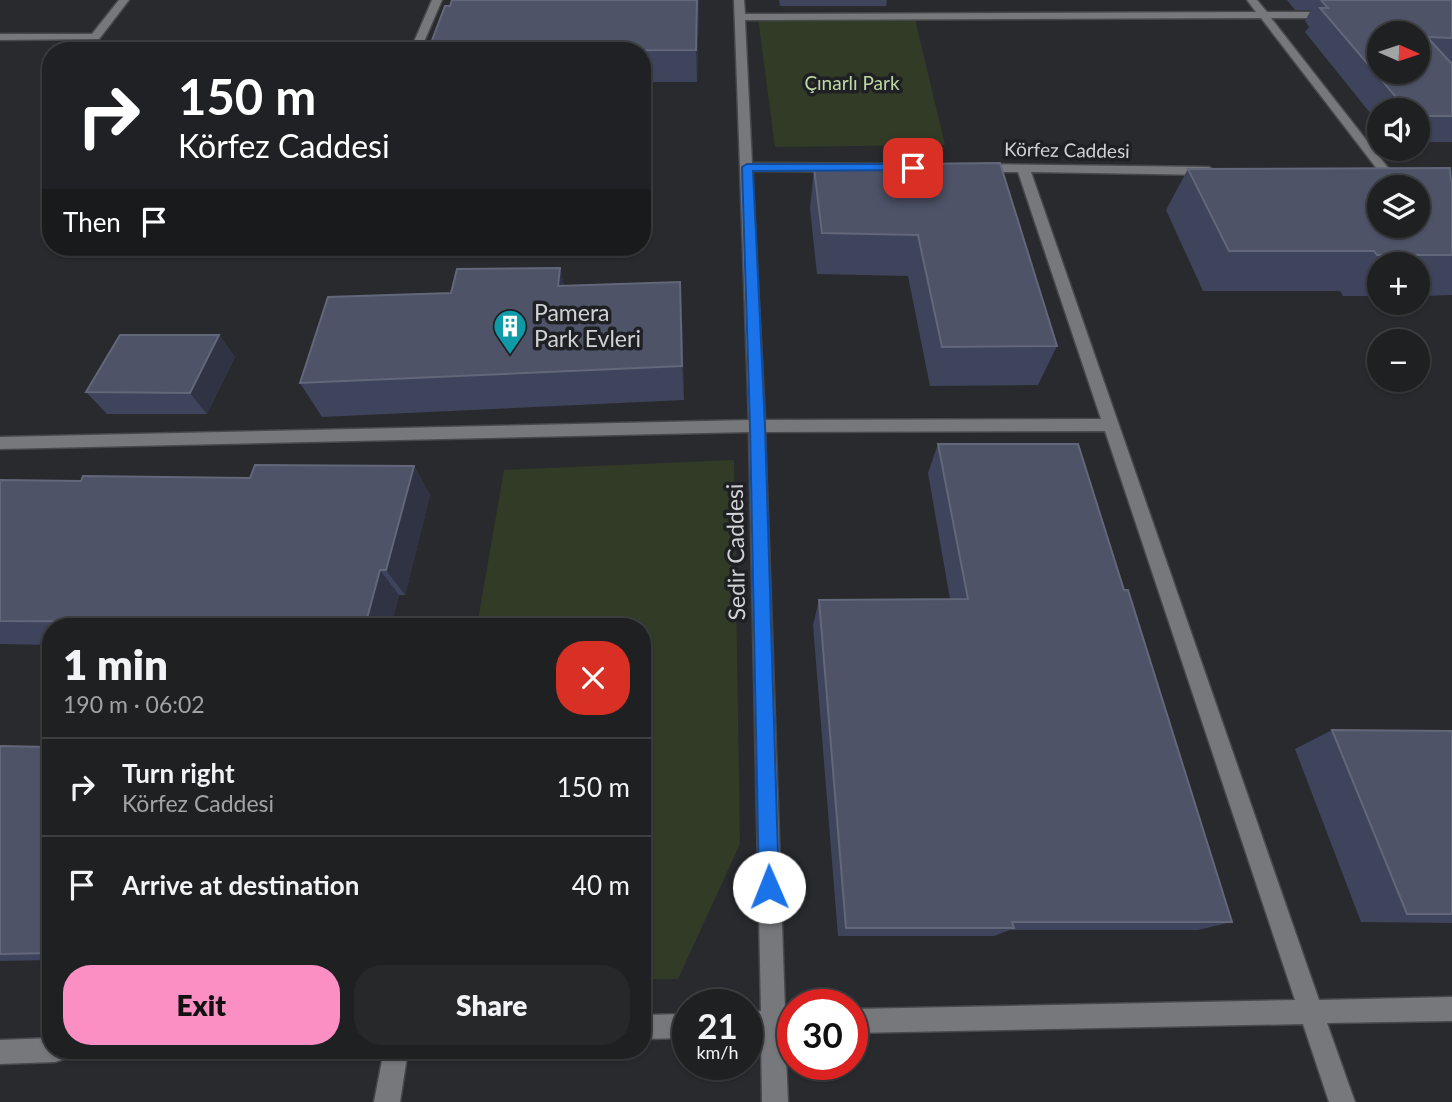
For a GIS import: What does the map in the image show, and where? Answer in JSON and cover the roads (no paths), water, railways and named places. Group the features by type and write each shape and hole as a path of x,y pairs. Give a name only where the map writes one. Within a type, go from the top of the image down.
{"street":[{"path":"0,37 95,37 124,0"},
{"path":"419,42 437,0"},
{"path":"1252,0 1393,175"},
{"path":"740,8 1345,15"},
{"name":"Sedir Caddesi","path":"740,8 782,989"},
{"path":"747,167 927,168"},
{"name":"Körfez Caddesi","path":"968,168 1219,171"},
{"path":"1023,168 1342,1102"},
{"path":"1373,174 1378,175"},
{"path":"0,443 757,426 1111,425"},
{"path":"868,1021 1452,1009"},
{"path":"651,1027 672,1026"},
{"path":"0,1052 42,1050"},
{"path":"387,1102 394,1059"},
{"name":"Sedir Caddesi","path":"775,1102 777,1080"}],"place":[{"name":"Pamera Park Evleri","path":"510,356"}],"park label":[{"name":"Çınarlı Park","path":"852,83"}]}
